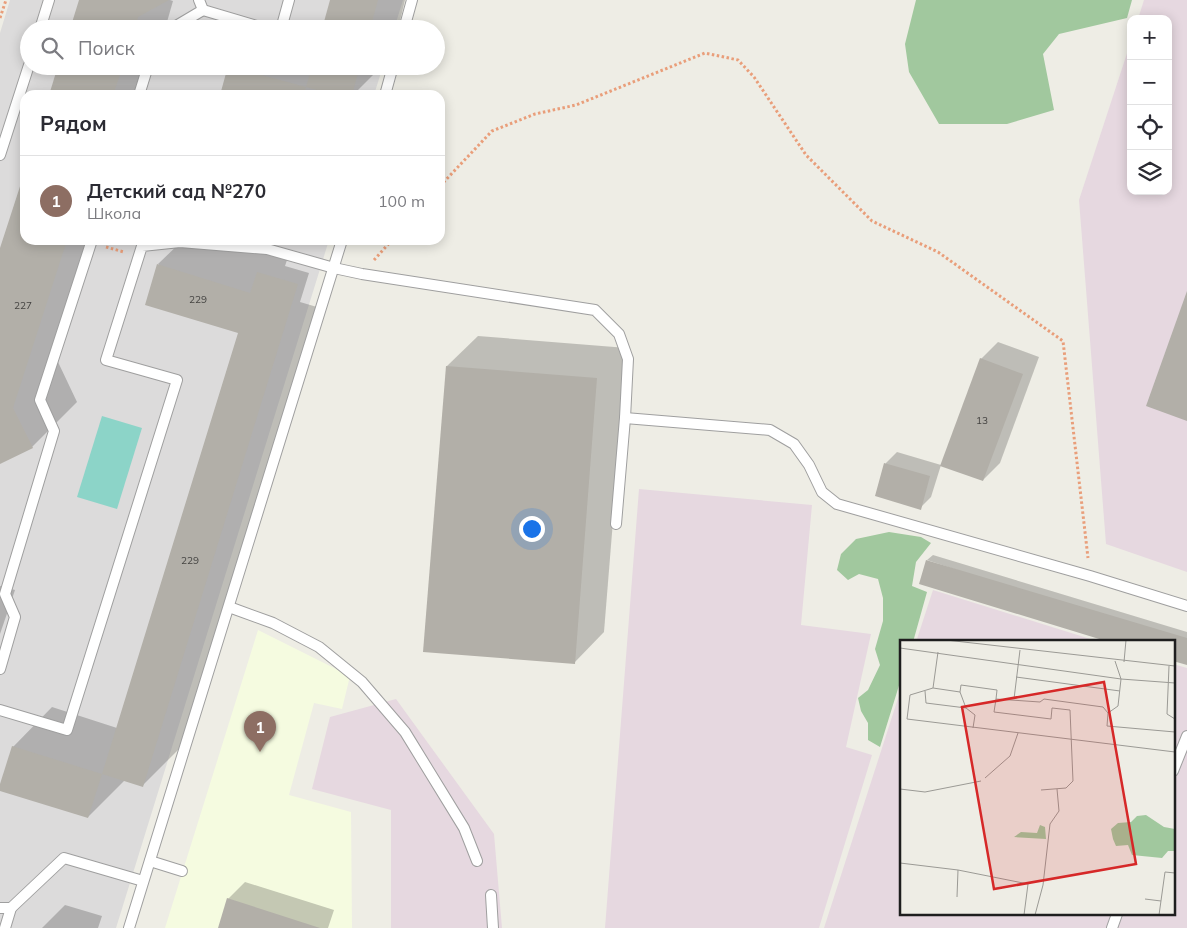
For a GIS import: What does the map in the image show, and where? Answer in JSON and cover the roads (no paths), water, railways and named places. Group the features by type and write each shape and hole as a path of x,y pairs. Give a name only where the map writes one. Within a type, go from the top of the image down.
{"lane":[{"path":"43,20 49,0"},
{"path":"199,0 204,10 237,20"},
{"path":"283,20 289,0"},
{"path":"406,20 412,0"},
{"path":"187,20 204,10"},
{"path":"21,90 26,75"},
{"path":"141,90 145,75"},
{"path":"386,90 391,75"},
{"path":"0,155 20,93"},
{"path":"0,669 15,617 2,593 54,431 40,400 90,245"},
{"path":"0,710 67,730 177,380 106,360 142,246 152,245"},
{"path":"217,245 267,249 362,274 595,310 619,334 628,360 616,524"},
{"path":"129,928 341,245"},
{"path":"625,418 770,430 794,444 809,465 822,492 837,504 1090,576 1187,606"},
{"path":"229,607 272,623 320,647 362,682 405,732 464,828 477,862"},
{"path":"1174,768 1187,736"},
{"path":"5,928 11,908 64,858 143,881"},
{"path":"150,861 182,871"},
{"path":"491,895 493,928"},
{"path":"0,908 11,908"},
{"path":"1112,928 1116,916"}],"place":[{"name":"Детский сад №270","path":"260,752"}]}
